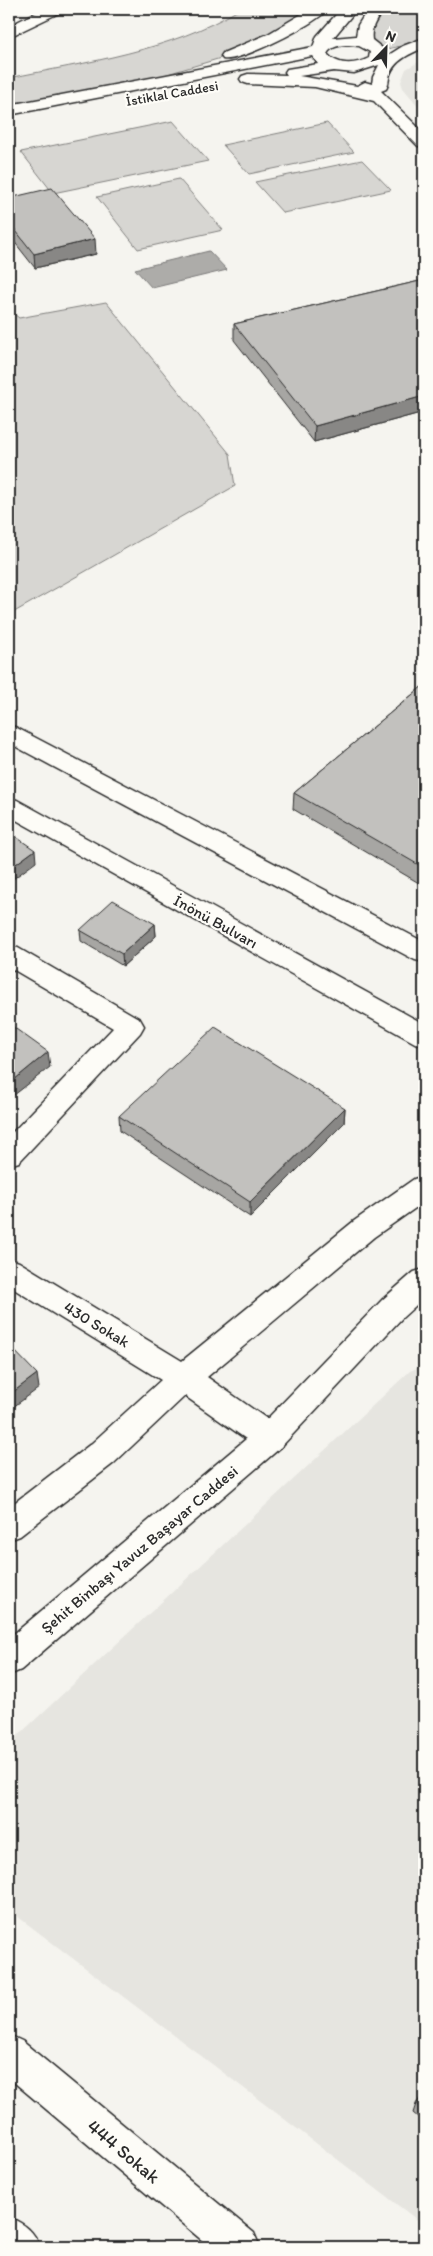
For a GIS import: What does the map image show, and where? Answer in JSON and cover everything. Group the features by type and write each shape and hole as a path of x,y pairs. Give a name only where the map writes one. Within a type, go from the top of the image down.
{"street":[{"path":"9,32 33,18 56,9"},
{"path":"117,89 232,55 274,37 320,9"},
{"path":"349,9 323,39 319,55 322,59 380,98 424,142"},
{"path":"376,9 362,37 371,47 376,60 363,66 380,98"},
{"name":"İstiklal Caddesi","path":"9,110 320,50 330,43 339,41 371,47 424,42"},
{"path":"380,98 380,82 390,61 398,54 424,42"},
{"name":"İstiklal Caddesi","path":"9,124 158,94 335,66 363,66"},
{"path":"248,80 295,79 313,81 348,88 380,98"},
{"path":"9,732 424,953"},
{"name":"İnönü Bulvarı","path":"9,806 424,1036"},
{"path":"9,955 131,1026 9,1154"},
{"path":"9,1526 103,1453 184,1378 364,1229 424,1187"},
{"name":"430 Sokak","path":"9,1271 184,1378"},
{"name":"Şehit Binbaşı Yavuz Başayar Caddesi","path":"9,1659 269,1438 392,1309 424,1281"},
{"path":"184,1378 269,1438"},
{"name":"444 Sokak","path":"9,2054 240,2247"},
{"path":"9,2237 20,2247"}],"shaded area":[{"path":"240,9 320,9 309,17 231,55 117,89 9,110 9,78 98,60 157,45 186,35"},
{"path":"376,9 424,9 424,41 378,51 374,47 367,24"},
{"path":"424,59 424,113 403,88 401,82 406,69"},
{"path":"173,121 208,161 53,193 21,152"},
{"path":"327,123 354,152 249,174 223,145"},
{"path":"362,160 391,190 283,213 255,182"},
{"path":"179,179 223,230 138,249 97,197"},
{"path":"209,251 227,270 152,288 135,269"},
{"path":"106,302 230,454 235,486 9,615 9,310 19,318"},
{"path":"424,1365 424,2225 9,1910 9,1744 410,1371"}],"building":[{"path":"52,188 95,239 34,254 9,222 9,198"},
{"path":"424,280 424,396 315,426 234,324"},
{"path":"424,685 424,868 294,793"},
{"path":"9,832 35,850 9,869"},
{"path":"113,900 155,924 122,954 80,930"},
{"path":"9,1024 48,1052 9,1084"},
{"path":"215,1027 345,1108 250,1202 119,1116"},
{"path":"9,1345 37,1374 9,1395"},
{"path":"424,2093 424,2111 416,2104"}]}
